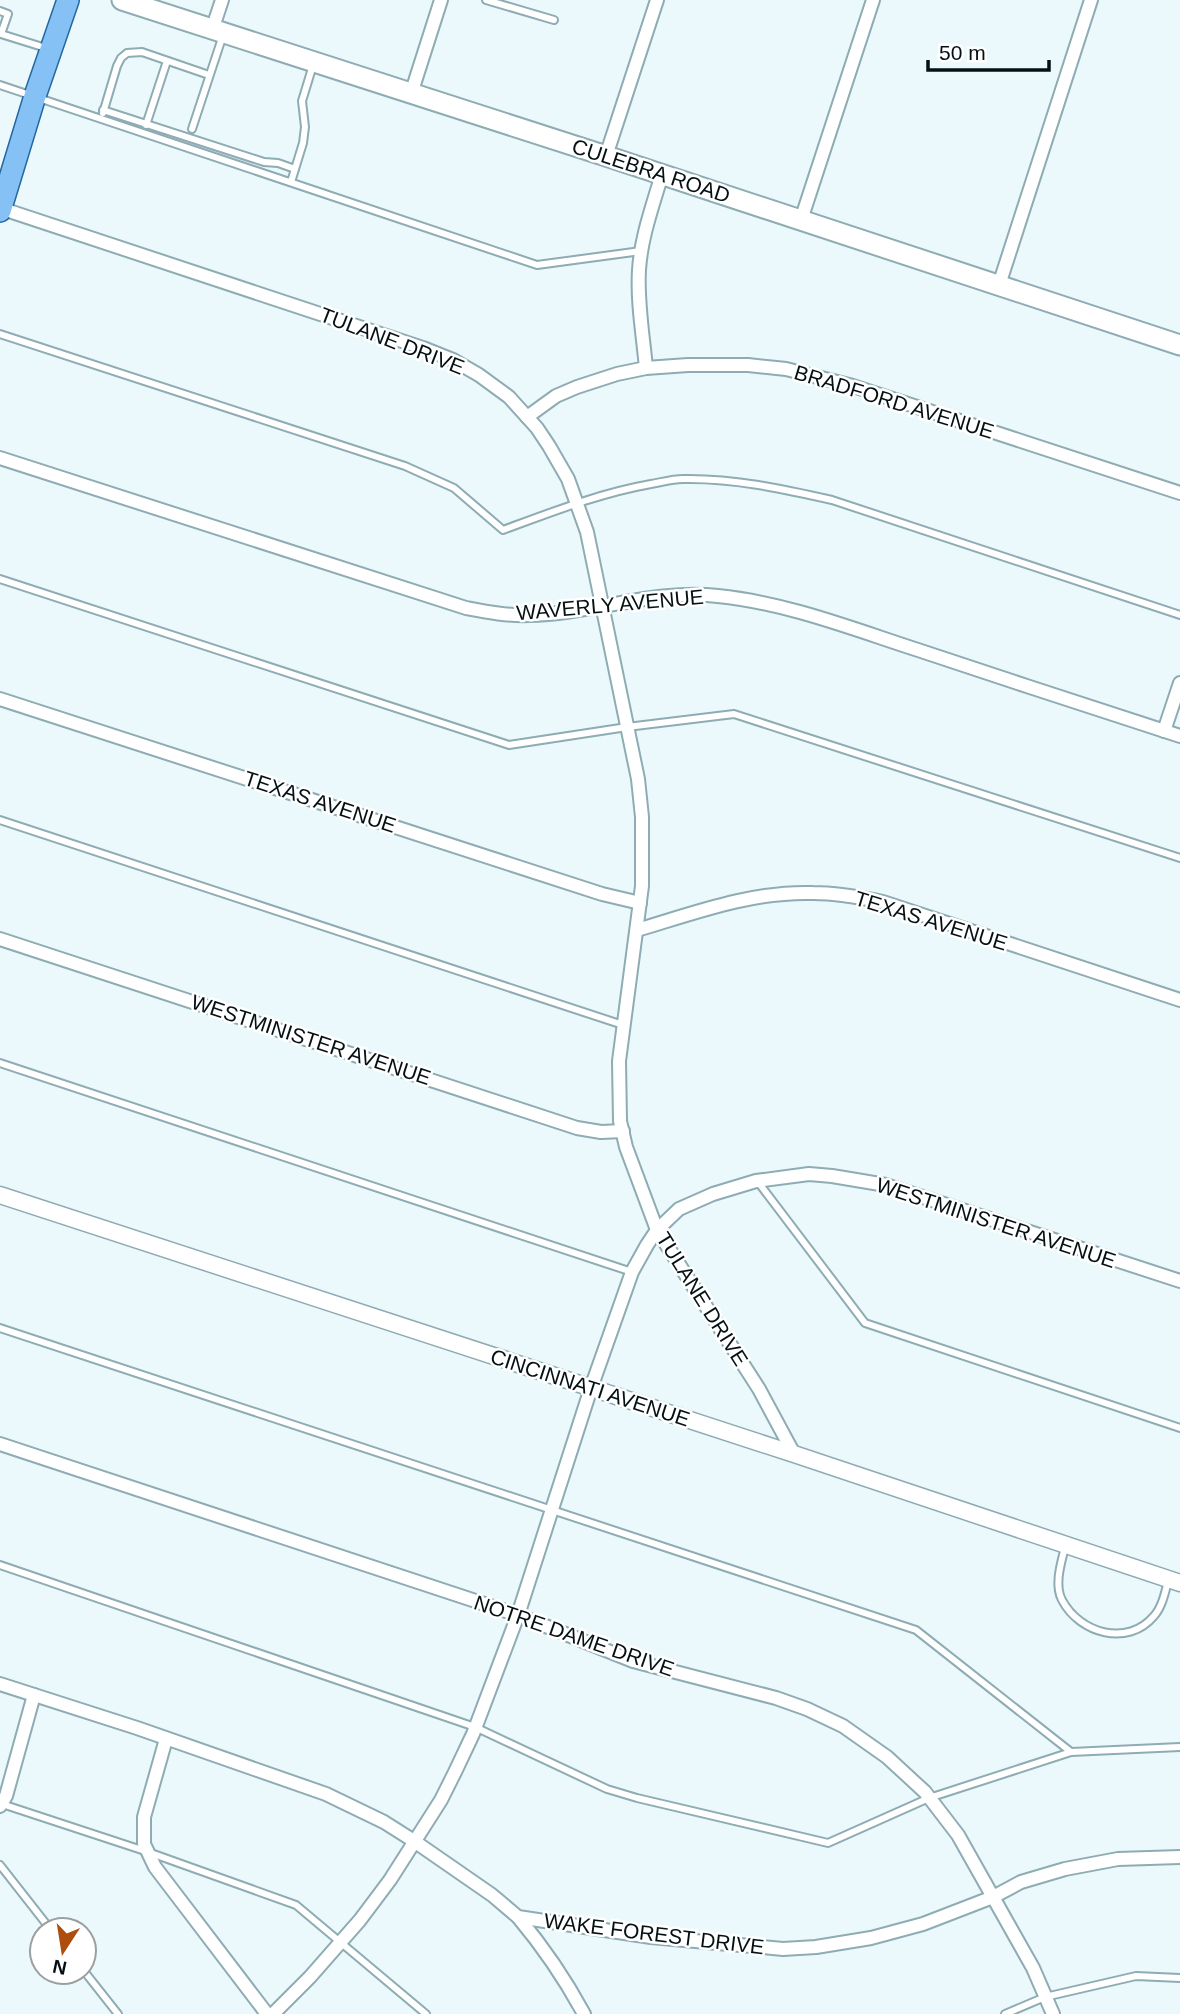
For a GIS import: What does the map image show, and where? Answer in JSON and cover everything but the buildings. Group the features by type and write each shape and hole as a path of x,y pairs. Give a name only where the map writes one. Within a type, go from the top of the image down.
{"main road":[{"path":"0,209 68,0"},
{"name":"CULEBRA ROAD","path":"122,0 156,5 218,32 662,174 1180,345"}],"street":[{"path":"218,32 222,0"},
{"path":"411,94 441,0"},
{"path":"606,156 657,0"},
{"path":"802,220 873,0"},
{"path":"999,285 1091,0"},
{"path":"646,368 639,293 641,251 662,174"},
{"name":"TULANE DRIVE","path":"0,209 453,360 509,397 549,446 568,479 587,532 638,779 642,817 642,886 619,1061 620,1121 626,1147 657,1230 759,1389 794,1454"},
{"name":"BRADFORD AVENUE","path":"527,417 556,397 577,387 646,368 748,365 786,369 853,386 1180,493"},
{"name":"WAVERLY AVENUE","path":"0,458 466,608 499,614 530,615 682,595 718,596 764,603 852,628 1180,736"},
{"path":"1164,731 1180,683"},
{"name":"TEXAS AVENUE","path":"0,699 602,894 640,903"},
{"name":"TEXAS AVENUE","path":"637,930 742,900 811,892 850,895 883,902 1180,1000"},
{"name":"WESTMINISTER AVENUE","path":"0,939 577,1128 601,1132 623,1131"},
{"name":"WESTMINISTER AVENUE","path":"274,2014 360,1920 390,1880 441,1800 475,1727 518,1615 591,1388 632,1272 657,1230 679,1209 713,1194 757,1181 809,1174 832,1176 886,1185 1180,1281"},
{"name":"CINCINNATI AVENUE","path":"0,1195 1174,1581"},
{"name":"NOTRE DAME DRIVE","path":"0,1444 518,1615 633,1661 776,1698 843,1726 887,1757 929,1798 958,1835 1033,1968 1053,2014"},
{"name":"WAKE FOREST DRIVE","path":"0,1684 326,1794 384,1822 414,1841 492,1895 518,1917 651,1937 783,1949 816,1947 870,1938 923,1924 1021,1882 1065,1869 1118,1859 1180,1857"},
{"path":"0,1805 6,1796 33,1695"},
{"path":"166,1739 144,1817 144,1844 155,1867 267,2014"},
{"path":"518,1917 545,1949 568,1983 584,2014"}],"lane":[{"path":"486,0 554,20"},
{"path":"0,11 8,13 1,34 51,49"},
{"path":"192,129 209,75 218,32"},
{"path":"101,118 117,66 127,53 142,52 209,75"},
{"path":"144,132 167,61"},
{"path":"291,182 304,136 302,101 314,62"},
{"path":"0,85 537,265 641,251"},
{"path":"103,110 264,162 278,163 295,169"},
{"path":"0,334 405,467 454,488 503,530 619,489 681,479 736,481 832,500 1180,615"},
{"path":"0,579 509,746 627,727 734,714 1180,858"},
{"path":"0,820 623,1025"},
{"path":"0,1063 632,1272"},
{"path":"757,1181 865,1323 1180,1428"},
{"path":"0,1328 916,1629 1071,1752"},
{"path":"1065,1545 1059,1573 1062,1600 1080,1620 1107,1634 1121,1635 1132,1632 1154,1617 1174,1581"},
{"path":"0,1565 475,1727 607,1789 828,1843 929,1798 1071,1752 1180,1747"},
{"path":"0,1805 296,1905 426,2014"},
{"path":"0,1866 40,1916"},
{"path":"1005,2014 1045,1997 1136,1976 1180,1978"},
{"path":"96,1986 118,2014"}]}
